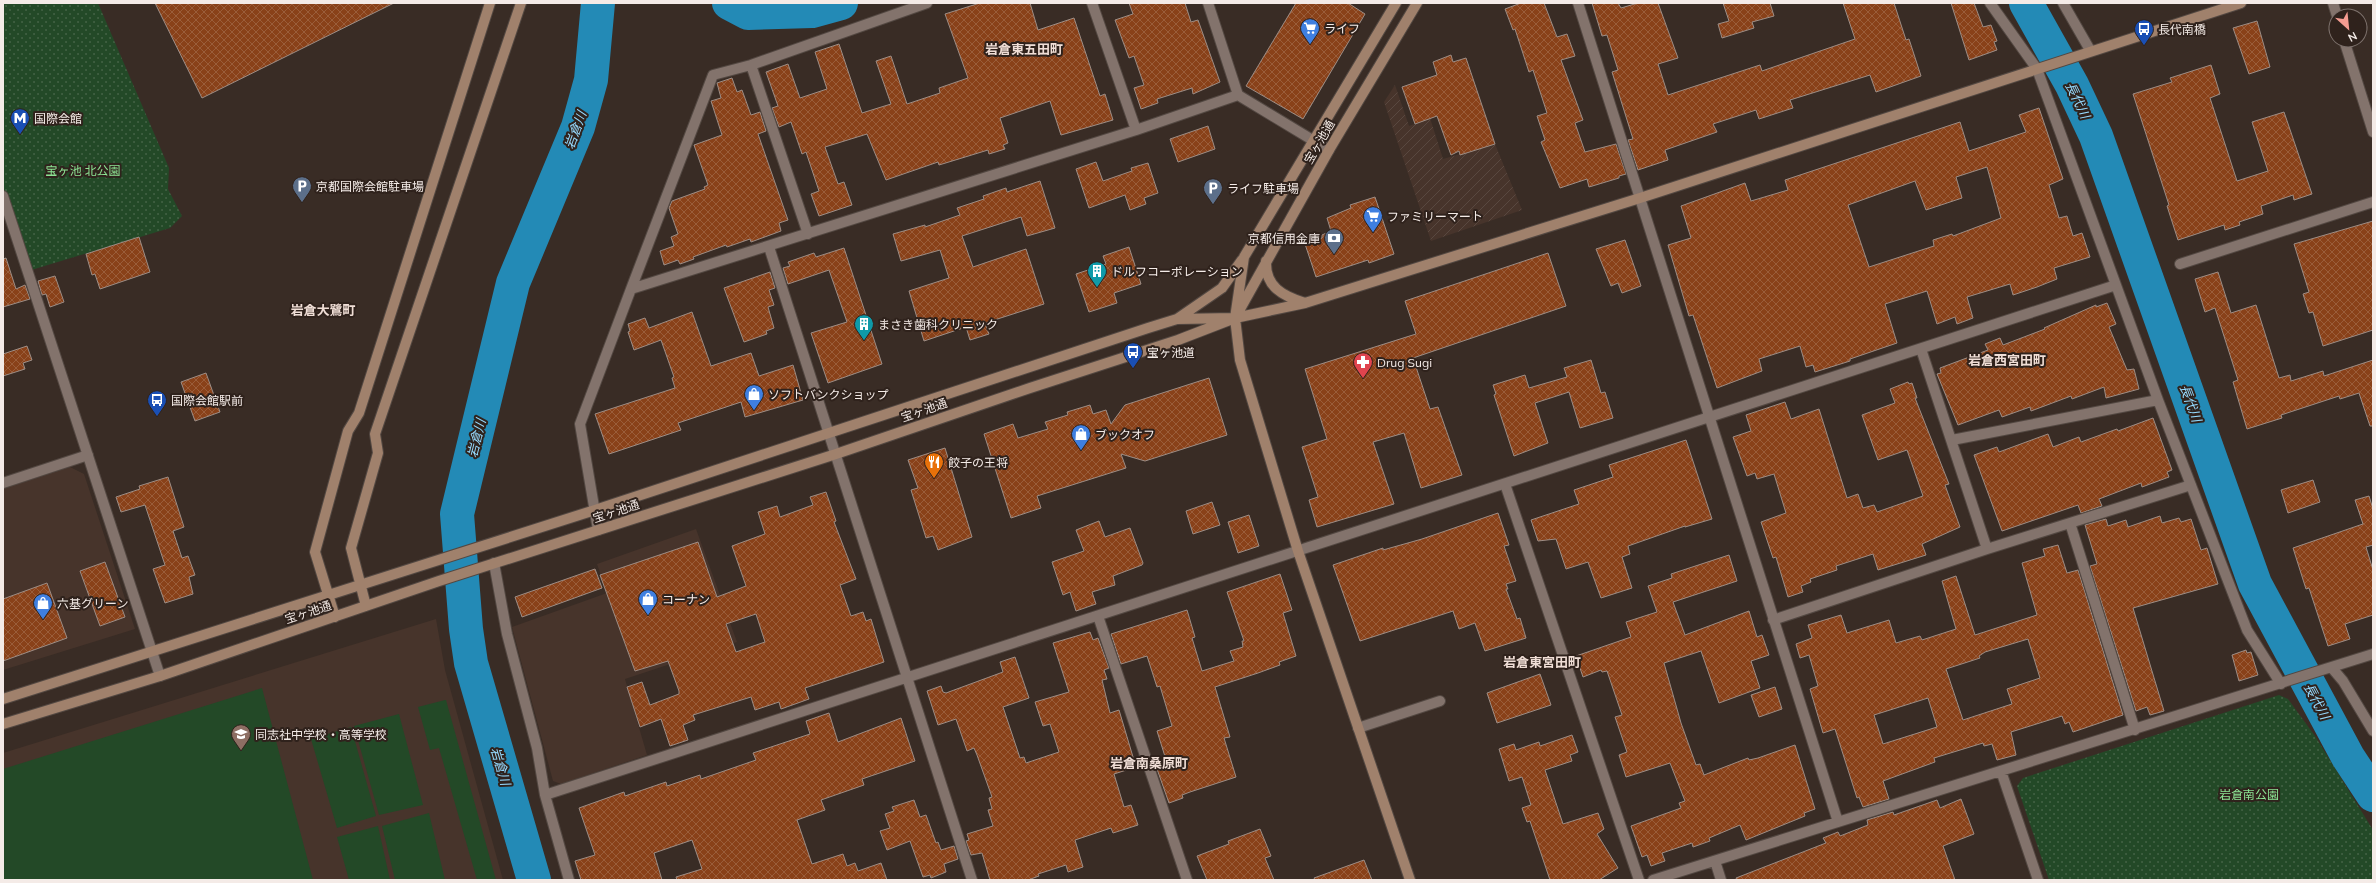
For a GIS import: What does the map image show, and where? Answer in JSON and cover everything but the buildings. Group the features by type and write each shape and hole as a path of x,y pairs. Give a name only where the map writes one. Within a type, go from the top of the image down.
{"street":[{"path":"335,617 315,552 348,431 359,413 490,3"},
{"path":"366,606 351,548 378,453 375,434 521,3"},
{"path":"598,530 580,424 713,75 751,65 927,3"},
{"path":"1092,3 1136,130"},
{"path":"1208,3 1238,95 1329,150"},
{"name":"宝ヶ池通","path":"1235,318 1244,257 1396,3"},
{"name":"宝ヶ池通","path":"3,724 160,676 490,564 836,454 1030,388 1178,340 1235,318 1329,150 1417,3"},
{"path":"1578,3 1838,822"},
{"path":"1990,3 2037,69 2158,400 2247,630 2282,684"},
{"path":"2063,3 2090,50"},
{"path":"1410,880 1298,551 1240,360 1235,318 1305,303 1640,198 2037,69 2090,50 2241,3"},
{"path":"2347,48 2373,132"},
{"path":"751,65 808,234"},
{"path":"631,289 769,247 1136,130 1238,95"},
{"path":"3,196 160,676"},
{"path":"2180,264 2373,202"},
{"path":"769,247 908,678 970,880"},
{"path":"1177,320 1222,288 1244,257"},
{"path":"1266,261 1265,269 1269,281 1276,291 1289,298 1305,303"},
{"path":"545,796 2116,285"},
{"name":"宝ヶ池通","path":"3,699 595,510 1177,320 1235,318"},
{"path":"1921,349 1987,549"},
{"path":"1952,440 2158,400"},
{"path":"3,482 88,455"},
{"path":"1505,484 1639,880"},
{"path":"1773,620 1987,549 2191,485"},
{"path":"2070,523 2135,730"},
{"path":"490,564 537,748 545,796 569,880"},
{"path":"1098,616 1187,880"},
{"path":"1653,880 2282,684 2373,654"},
{"path":"2327,669 2343,681 2373,731"},
{"path":"1358,728 1440,701"},
{"path":"2002,771 2038,880"},
{"path":"1715,861 1721,880"}],"shaded area":[{"path":"1395,85 1409,126 1430,118 1443,159 1495,144 1522,210 1431,241 1384,102"},
{"path":"70,467 84,474 135,629 3,670 3,489"},
{"path":"696,529 737,642 625,679 647,755 561,784 553,781 512,627 607,593 597,564"},
{"name":"同志社中学校・高等学校","path":"436,619 445,670 503,880 3,880 3,753"}],"green space":[{"name":"宝ヶ池 北公園","path":"3,3 98,3 169,168 168,189 182,216 170,228 28,271 3,196"},
{"path":"262,688 313,880 3,880 3,769"},
{"name":"岩倉南公園","path":"2279,695 2288,699 2315,736 2373,830 2373,880 2049,880 2017,786 2023,778"},
{"path":"446,700 496,880 477,880 439,748 430,750 418,707"},
{"path":"399,714 423,805 379,815 354,726"},
{"path":"351,727 376,816 337,828 311,739"},
{"path":"429,813 445,880 395,880 382,826"},
{"path":"378,826 390,880 349,880 337,837"}],"waterway":[{"name":"岩倉川","path":"534,880 471,663 466,629 457,514 513,283 578,127 591,80 598,3"},
{"name":"長代川","path":"729,3 748,13 812,11 841,3"},
{"name":"長代川","path":"2026,3 2072,85 2096,136 2255,584 2348,757 2373,795"}],"place":[{"name":"ライフ","path":"1310,45"},
{"name":"長代南橋","path":"2144,46"},
{"name":"国際会館","path":"20,135"},
{"name":"京都国際会館駐車場","path":"302,203"},
{"name":"ライフ駐車場","path":"1213,205"},
{"name":"ファミリーマート","path":"1373,233"},
{"name":"京都信用金庫","path":"1334,255"},
{"name":"ドルフコーポレーション","path":"1097,288"},
{"name":"まさき歯科クリニック","path":"864,341"},
{"name":"宝ヶ池道","path":"1133,369"},
{"name":"Drug Sugi","path":"1363,379"},
{"name":"ソフトバンクショップ","path":"754,411"},
{"name":"国際会館駅前","path":"157,417"},
{"name":"ブックオフ","path":"1081,451"},
{"name":"餃子の王将","path":"934,479"},
{"name":"コーナン","path":"648,616"},
{"name":"六基グリーン","path":"43,620"},
{"name":"同志社中学校・高等学校","path":"241,751"}],"district":[{"name":"岩倉東五田町","path":"1024,49"},
{"name":"岩倉大鷺町","path":"323,310"},
{"name":"岩倉西宮田町","path":"2007,360"},
{"name":"岩倉東宮田町","path":"1542,662"},
{"name":"岩倉南桑原町","path":"1149,763"}]}
